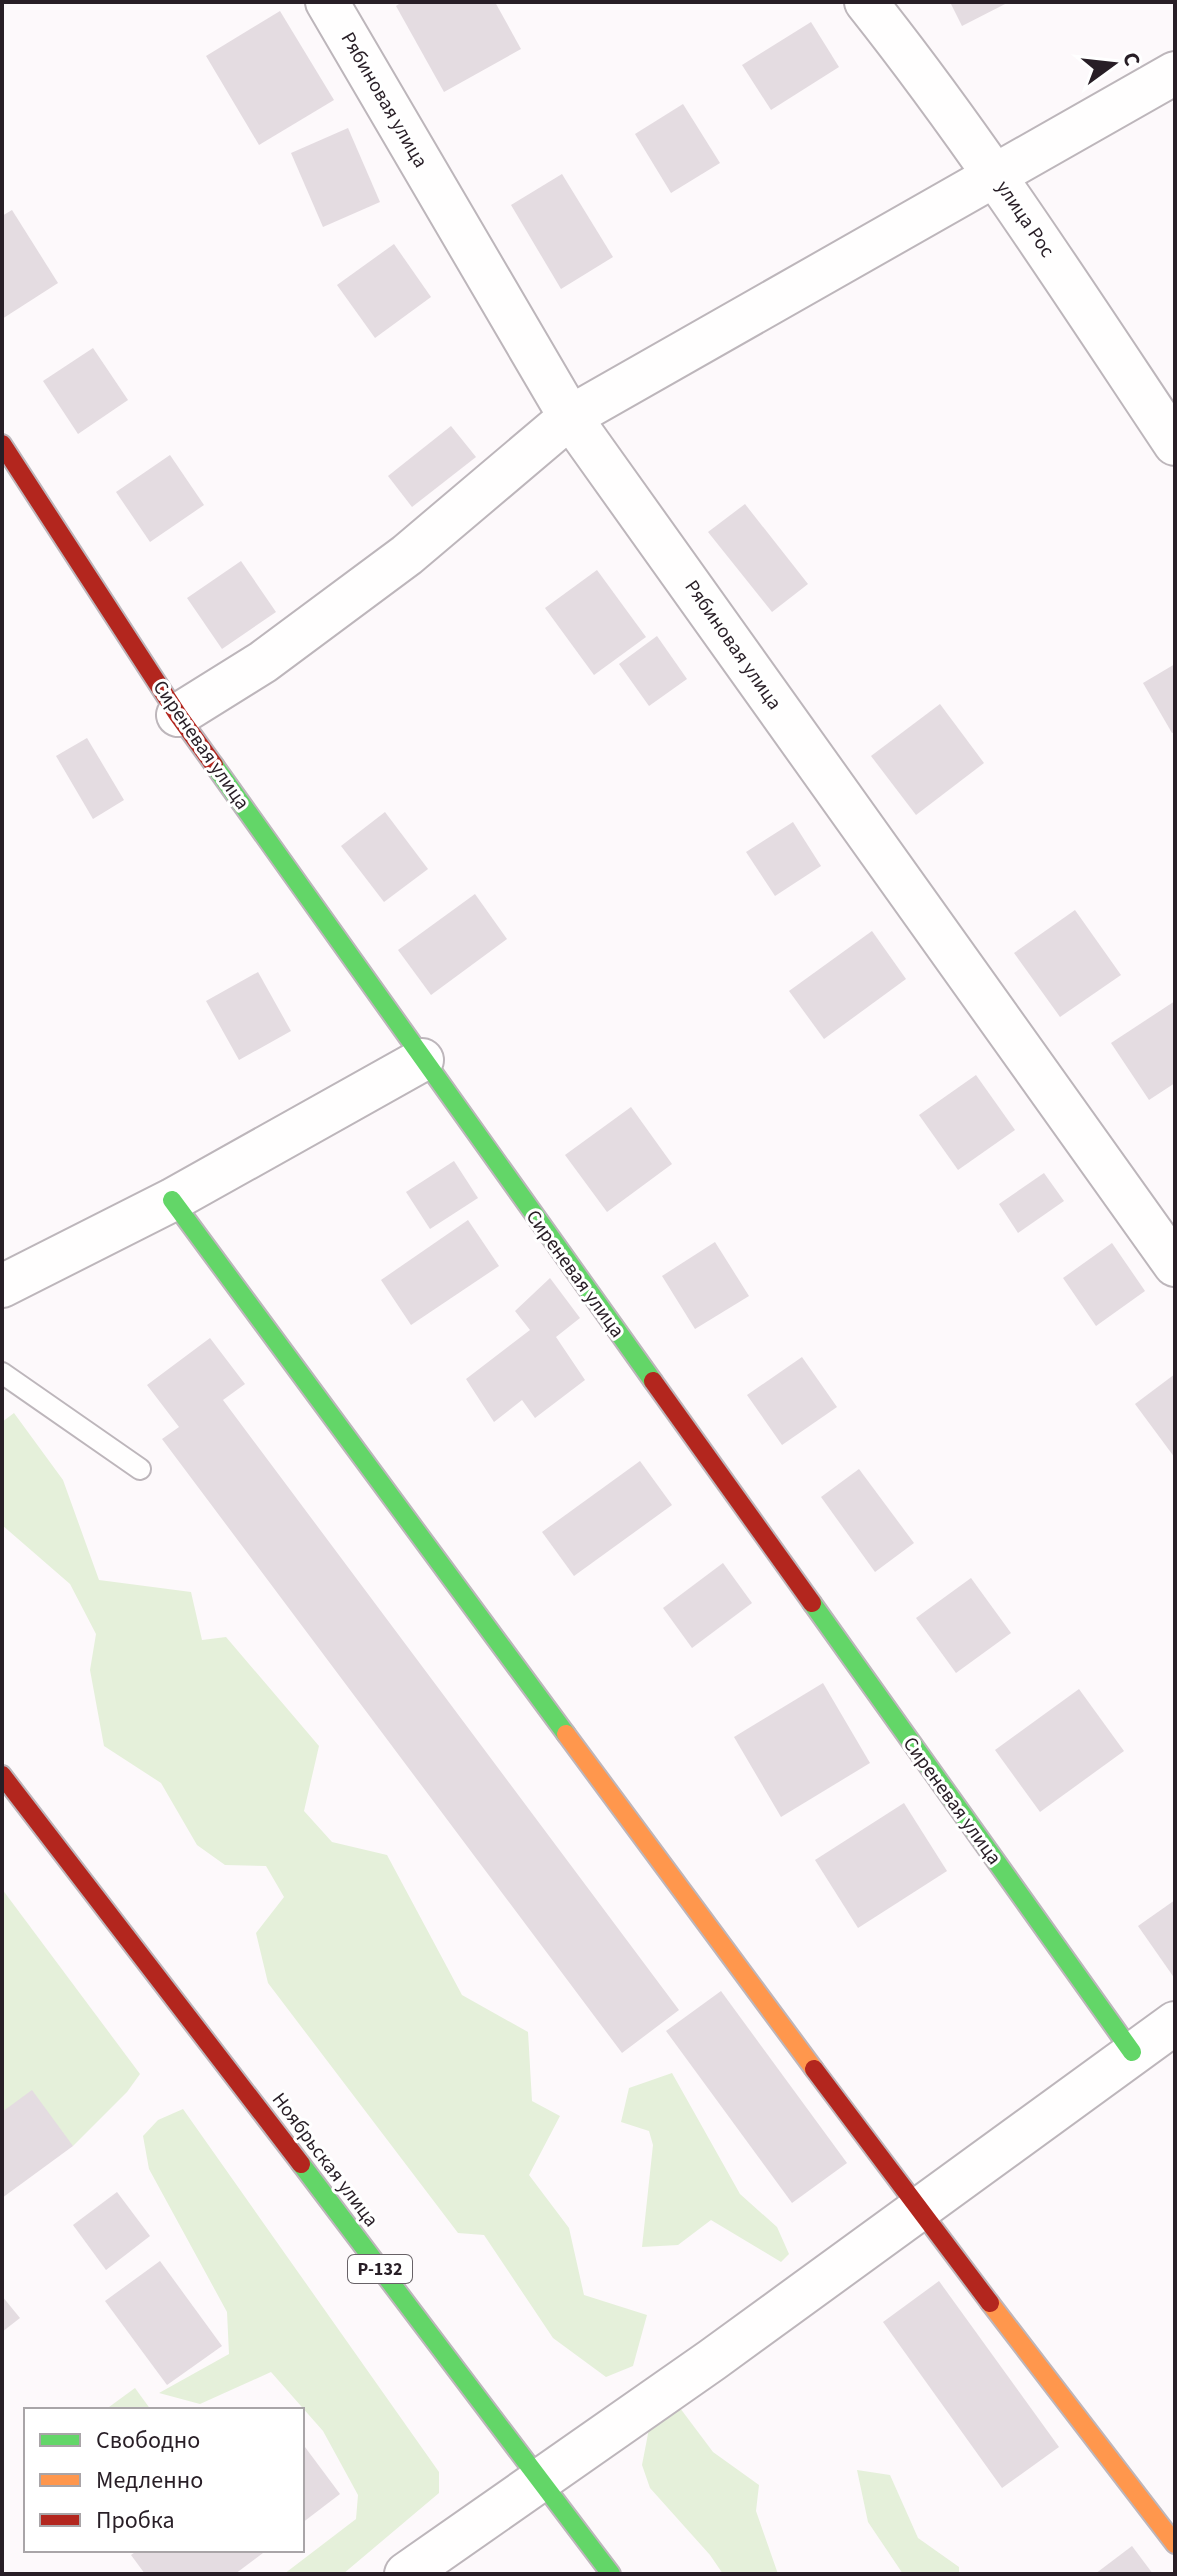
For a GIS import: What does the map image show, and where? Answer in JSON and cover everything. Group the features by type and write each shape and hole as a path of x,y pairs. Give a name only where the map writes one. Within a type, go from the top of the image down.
{"main road":[{"name":"Сиреневая улица","path":"2,444 178,715 1132,2052"},
{"path":"172,1200 918,2209 1175,2544"},
{"name":"Ноябрьская улица","path":"2,1775 611,2574"}],"street":[{"name":"Рябиновая улица","path":"327,2 570,417 1175,1265"},
{"name":"улица Рос","path":"866,2 995,174 1175,444"},
{"path":"178,715 263,662 407,555 570,417 1175,73"},
{"path":"2,1286 172,1200 422,1060"},
{"path":"406,2574 712,2360 1175,2023"}],"lane":[{"path":"2,1373 140,1469"}],"green space":[{"path":"14,1413 63,1480 99,1580 191,1592 202,1640 226,1637 319,1746 304,1811 332,1842 387,1855 462,1995 528,2032 532,2101 560,2116 529,2175 569,2228 584,2295 647,2315 633,2366 606,2377 553,2338 484,2235 458,2233 268,1983 256,1933 284,1897 266,1866 225,1865 197,1845 161,1783 104,1746 90,1670 96,1634 70,1584 2,1525 2,1422"},
{"path":"2,1889 140,2074 127,2092 73,2146 2,2112"},
{"path":"672,2073 740,2194 777,2227 789,2254 781,2262 711,2220 678,2245 642,2247 653,2145 649,2131 621,2122 629,2088"},
{"path":"183,2109 439,2472 439,2493 343,2574 284,2574 356,2519 358,2495 323,2431 271,2372 200,2404 159,2393 229,2354 227,2312 149,2169 143,2136 158,2120"},
{"path":"135,2388 150,2408 108,2408"},
{"path":"677,2404 713,2452 759,2485 756,2511 778,2574 723,2574 650,2488 642,2465 652,2413"},
{"path":"857,2470 890,2475 918,2538 959,2567 959,2574 903,2574 868,2522"}],"building":[{"path":"402,2 495,2 521,49 444,92 396,6"},
{"path":"950,2 1009,2 962,26"},
{"path":"280,11 334,100 259,145 206,56"},
{"path":"811,22 839,67 771,110 742,65"},
{"path":"683,104 720,163 671,193 635,134"},
{"path":"348,128 380,202 323,227 291,153"},
{"path":"562,174 613,257 561,289 511,205"},
{"path":"12,210 58,283 2,319 2,216"},
{"path":"394,244 431,297 375,338 337,285"},
{"path":"93,348 128,400 78,434 43,381"},
{"path":"451,426 476,457 412,507 388,476"},
{"path":"170,455 204,505 150,542 116,492"},
{"path":"745,504 808,584 772,612 708,532"},
{"path":"241,561 276,612 222,649 187,598"},
{"path":"597,570 646,637 594,675 545,608"},
{"path":"657,636 687,679 649,706 619,664"},
{"path":"1175,664 1175,732 1172,733 1143,683"},
{"path":"940,704 984,763 916,815 871,756"},
{"path":"87,738 124,800 93,819 56,756"},
{"path":"385,812 428,869 384,902 341,846"},
{"path":"793,822 821,866 775,896 746,852"},
{"path":"475,894 507,939 431,995 398,950"},
{"path":"1075,910 1121,975 1060,1017 1014,953"},
{"path":"872,931 906,979 824,1039 789,991"},
{"path":"258,972 291,1031 239,1060 206,1001"},
{"path":"1175,1001 1175,1083 1149,1100 1111,1043"},
{"path":"976,1075 1015,1130 958,1170 919,1115"},
{"path":"631,1107 672,1164 607,1212 565,1155"},
{"path":"454,1161 478,1198 430,1229 406,1192"},
{"path":"1044,1173 1064,1201 1018,1233 999,1204"},
{"path":"468,1220 499,1266 411,1325 381,1280"},
{"path":"715,1242 749,1296 695,1329 662,1276"},
{"path":"1112,1243 1145,1291 1096,1326 1063,1278"},
{"path":"550,1278 580,1318 556,1337 585,1380 535,1418 522,1400 494,1422 466,1379 530,1330 515,1311"},
{"path":"210,1338 245,1384 223,1400 679,2010 622,2053 162,1439 179,1427 147,1385"},
{"path":"802,1357 837,1407 782,1445 747,1395"},
{"path":"1175,1374 1175,1458 1135,1404"},
{"path":"640,1461 672,1505 574,1576 542,1532"},
{"path":"859,1469 914,1543 875,1572 821,1497"},
{"path":"723,1563 752,1603 692,1648 663,1608"},
{"path":"971,1578 1011,1633 956,1673 916,1618"},
{"path":"823,1683 870,1763 781,1817 734,1737"},
{"path":"1079,1689 1124,1751 1040,1812 995,1750"},
{"path":"904,1803 947,1871 858,1928 815,1860"},
{"path":"1175,1900 1175,1979 1138,1926"},
{"path":"721,1991 847,2163 792,2203 666,2031"},
{"path":"32,2090 73,2146 2,2198 2,2112"},
{"path":"117,2192 150,2236 106,2270 73,2225"},
{"path":"160,2261 222,2346 167,2385 105,2301"},
{"path":"939,2281 1059,2447 1002,2488 883,2322"},
{"path":"2,2296 20,2318 2,2332"},
{"path":"304,2446 340,2494 304,2521"},
{"path":"1132,2546 1153,2574 1095,2574"},
{"path":"135,2552 264,2552 235,2574 145,2574 131,2555"}],"traffic: fast":[{"path":"214,765 653,1381"},
{"path":"172,1200 566,1734"},
{"path":"812,1603 1132,2052"},
{"path":"301,2164 611,2574"}],"traffic: slow":[{"path":"566,1734 814,2069"},
{"path":"990,2303 1175,2544"}],"traffic: jam":[{"path":"2,444 178,715 214,765"},
{"path":"653,1381 812,1603"},
{"path":"2,1775 301,2164"},
{"path":"814,2069 990,2303"}]}
